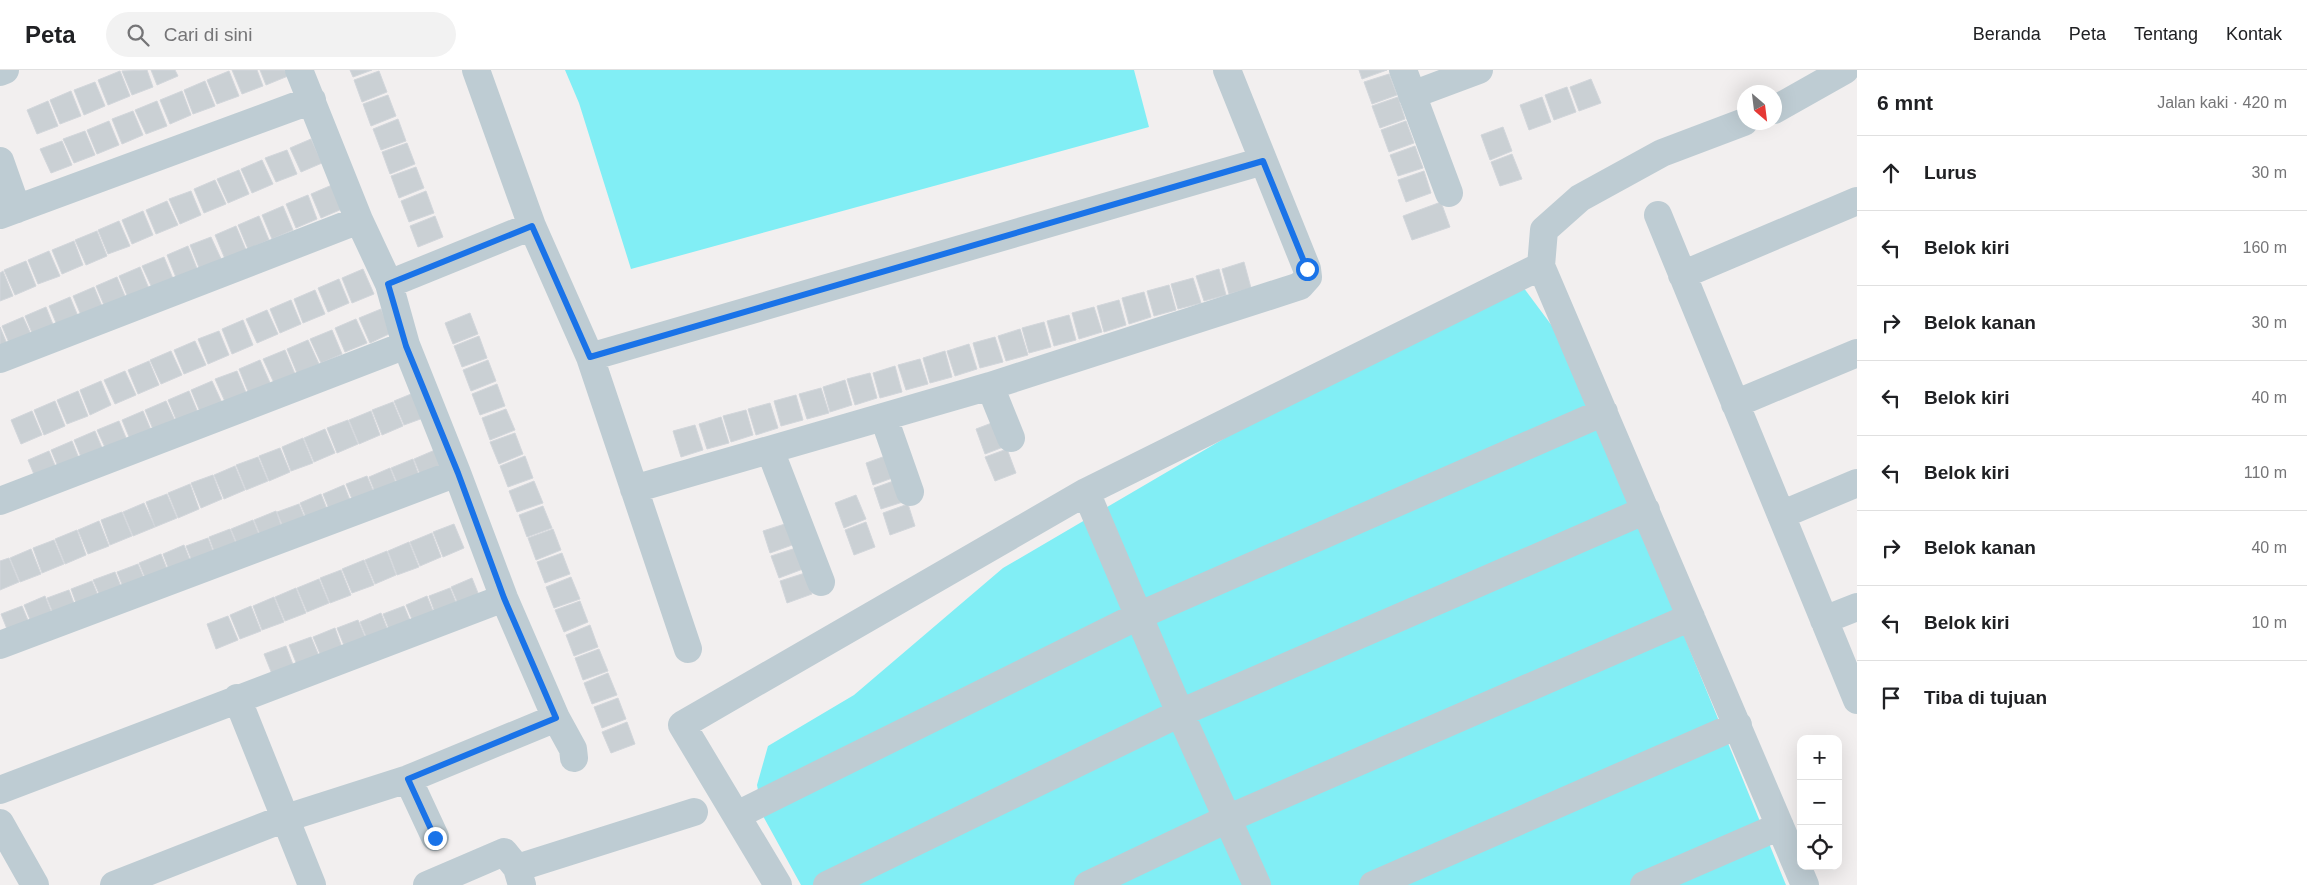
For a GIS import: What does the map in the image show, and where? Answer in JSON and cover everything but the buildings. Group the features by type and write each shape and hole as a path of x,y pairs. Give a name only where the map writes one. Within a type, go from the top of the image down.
{"street":[{"path":"0,72 5,70"},
{"path":"299,70 359,220 388,284 406,346 458,473 504,598 556,718 574,749 574,758"},
{"path":"476,70 532,226 590,357 688,649"},
{"path":"634,488 884,418 990,386 1300,286 1308,277 1307,269 1227,70"},
{"path":"1403,70 1448,193"},
{"path":"1412,95 1479,70"},
{"path":"1782,105 1845,70"},
{"path":"0,161 9,212 312,100"},
{"path":"1737,125 1662,153 1580,198 1544,230 1541,266 1806,885"},
{"path":"590,357 1263,161"},
{"path":"1682,275 1857,201"},
{"path":"1658,214 1857,700"},
{"path":"0,359 359,220"},
{"path":"388,284 532,226"},
{"path":"778,885 682,725 1086,492 1541,266"},
{"path":"0,501 406,346"},
{"path":"1736,404 1857,353"},
{"path":"990,386 1011,438"},
{"path":"737,815 1138,616 1604,412"},
{"path":"884,418 910,492"},
{"path":"770,450 821,582"},
{"path":"0,645 458,473"},
{"path":"1781,515 1857,483"},
{"path":"1086,492 1180,713 1257,885"},
{"path":"827,885 1180,713 1646,510"},
{"path":"0,790 237,698 504,598"},
{"path":"1824,620 1857,607"},
{"path":"1088,885 1227,819 1691,617"},
{"path":"237,698 312,885"},
{"path":"114,885 166,876 284,819 408,779 556,718"},
{"path":"1373,885 1738,725"},
{"path":"408,779 435,838"},
{"path":"427,885 504,852 519,876 694,812"},
{"path":"0,824 35,885"},
{"path":"1644,885 1780,826"}],"water":[{"path":"565,70 1134,70 1149,127 631,269 579,103"},
{"path":"1483,287 1523,287 1564,342 1786,885 801,885 763,816 757,785 768,746 854,695 1003,568"}],"route":[{"path":"435,838 408,779 556,718 504,598 458,473 406,346 388,284 532,226 590,357 1263,161 1307,269"}]}
